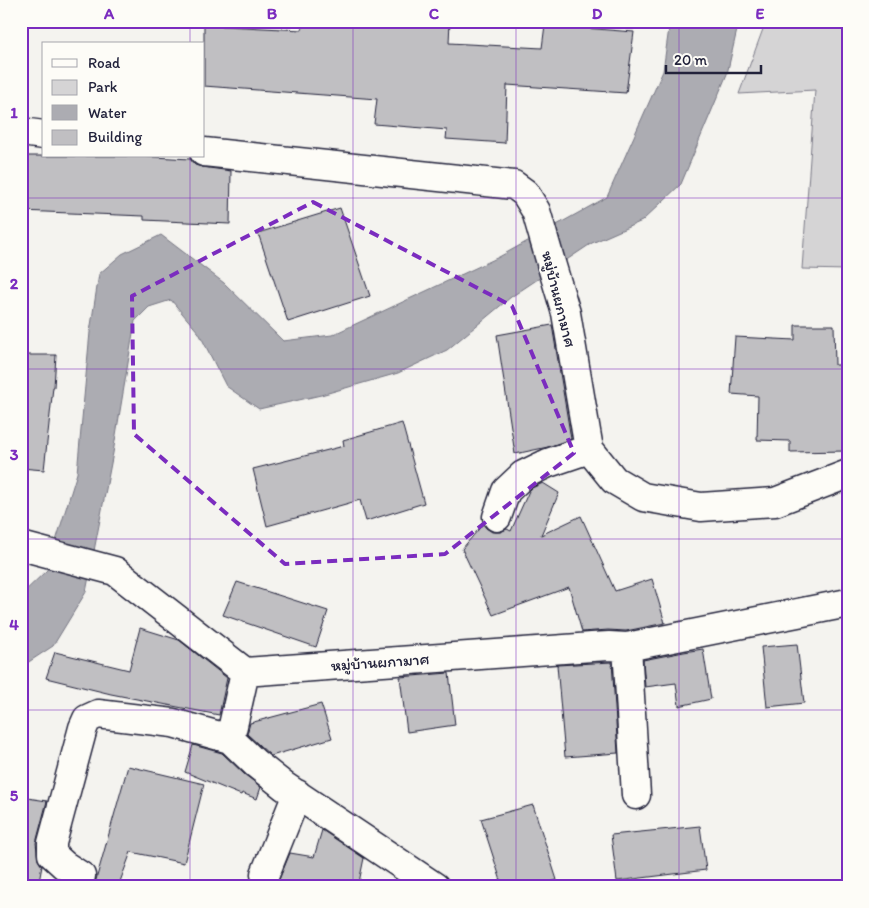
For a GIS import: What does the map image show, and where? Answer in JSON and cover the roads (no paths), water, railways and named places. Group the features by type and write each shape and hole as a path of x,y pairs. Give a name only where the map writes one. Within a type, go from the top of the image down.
{"street":[{"path":"21,132 42,134"},
{"name":"หมู่บ้านผกามาศ","path":"205,152 514,185 525,194 536,211 566,313 589,449 614,480 643,497 701,507 775,502 848,474"},
{"path":"497,517 506,491 522,474 589,449"},
{"path":"23,547 114,571 245,672 230,739"},
{"name":"หมู่บ้านผกามาศ","path":"245,672 583,647 627,647 848,603"},
{"path":"627,647 636,795"},
{"path":"81,876 64,865 52,854 52,843 83,728 87,719 98,714 173,723 230,739 255,763 297,794 435,887"},
{"path":"265,874 297,794"}],"water":[{"path":"670,21 739,21 727,74 681,184 642,221 592,243 511,297 447,350 398,373 321,395 259,409 226,386 199,333 171,300 149,307 135,321 113,453 86,592 53,646 21,667 21,595 47,570 77,473 90,332 99,274 122,254 161,235 224,283 283,341 332,335 499,257 607,197 663,71"}]}
